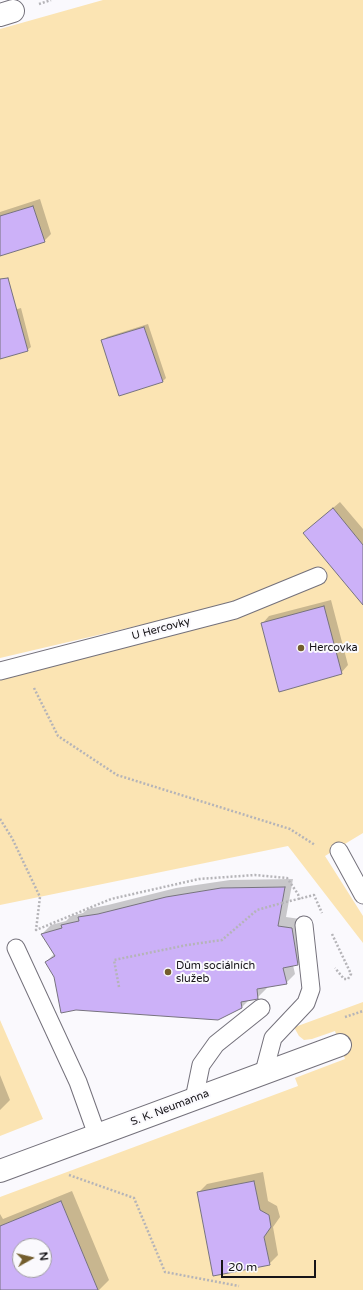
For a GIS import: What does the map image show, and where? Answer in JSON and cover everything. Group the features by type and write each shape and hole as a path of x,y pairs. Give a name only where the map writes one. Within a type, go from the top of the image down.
{"street":[{"name":"S. K. Neumanna","path":"0,1171 340,1045"}],"lane":[{"name":"U Hercovky","path":"0,671 235,610 318,576"},
{"path":"339,851 363,895"},
{"path":"264,1072 273,1038 306,1003 311,989 304,925"},
{"path":"16,948 78,1082 96,1135"},
{"path":"194,1099 201,1065 216,1044 261,1008"}],"path":[{"path":"23,665 58,736 117,775 290,829 313,845 339,851"},
{"path":"0,819 12,838 40,897 36,930 111,899 199,879 255,875 287,878 298,894 304,925"},
{"path":"119,987 114,960 188,945 222,940 257,910 282,903 314,896 322,913"},
{"path":"356,1014 363,1011"},
{"path":"68,1174 134,1198 165,1272 239,1286"}],"shaded area":[{"path":"103,0 363,0 363,545 333,509 303,533 358,599 363,595 363,833 325,856 363,916 363,943 288,846 0,905 0,674 225,622 222,606 0,658 0,359 28,351 17,312 0,316 0,256 44,242 33,206 0,216 0,29","holes":["144,327 163,382 119,396 102,340","261,623 341,674 279,692"]},
{"path":"363,1002 363,1290 98,1290 61,1201 0,1226 0,1197 298,1086 295,1078 345,1059 335,1031 312,1039 304,1040 299,1036 295,1027","holes":["254,1181 260,1214 269,1215 271,1227 268,1231 263,1232 270,1265 213,1276 197,1192"]},
{"path":"0,1020 43,1119 0,1136"}],"building":[{"path":"33,206 45,242 0,256 0,216"},
{"path":"8,278 28,351 0,359 0,279"},
{"path":"144,327 163,382 119,396 101,340"},
{"path":"333,508 363,545 363,605 303,533"},
{"name":"Hercovka","path":"324,606 342,674 279,692 261,623"},
{"name":"Dům sociálních služeb","path":"285,887 278,926 292,928 298,965 283,968 287,984 257,989 258,999 241,1002 242,1008 218,1020 76,1010 61,1013 54,977 45,962 55,956 41,934 62,928 61,925 79,921 78,917 98,914 166,897 221,888"},
{"path":"254,1181 260,1210 269,1215 271,1227 264,1237 270,1265 213,1276 197,1192"},
{"path":"61,1201 98,1290 0,1290 0,1226"}],"place":[{"name":"Hercovka","path":"301,648"},
{"name":"Dům sociálních služeb","path":"168,972"}]}
